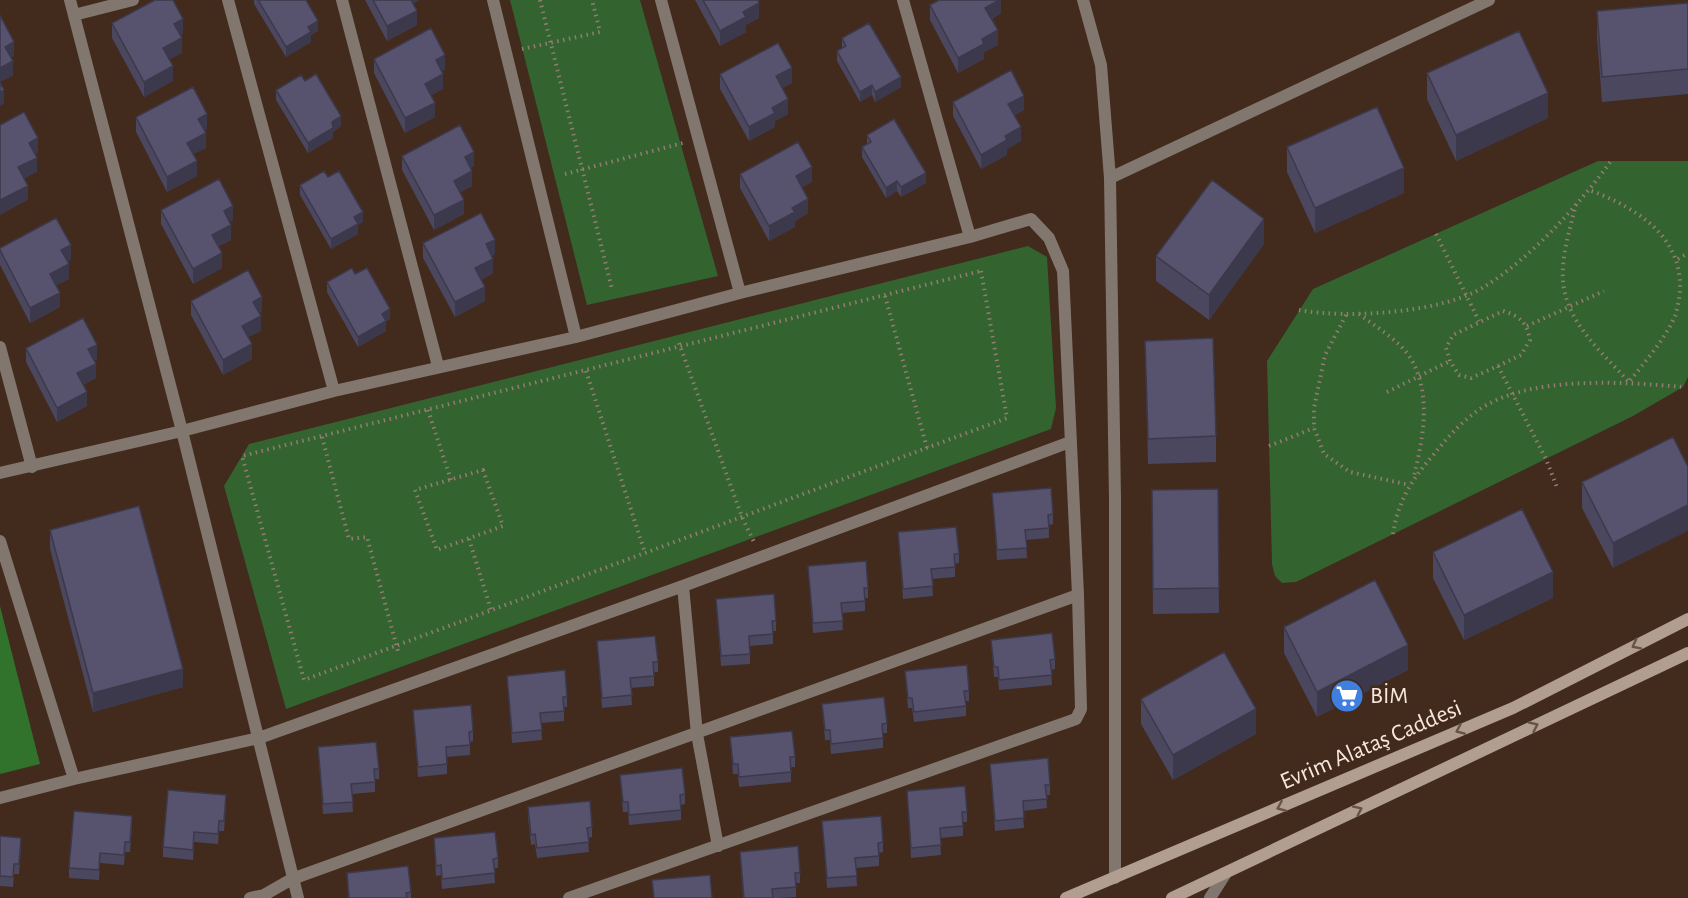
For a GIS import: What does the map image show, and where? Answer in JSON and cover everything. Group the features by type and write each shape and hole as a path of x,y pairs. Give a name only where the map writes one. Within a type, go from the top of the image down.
{"main road":[{"name":"Evrim Alataş Caddesi","path":"1066,898 1513,708 1688,619"},
{"name":"Evrim Alataş Caddesi","path":"1172,898 1688,653"}],"street":[{"path":"70,0 182,431 298,898"},
{"path":"74,15 132,0"},
{"path":"228,0 334,390"},
{"path":"342,0 438,366"},
{"path":"493,0 576,337"},
{"path":"661,0 740,292"},
{"path":"903,0 970,237"},
{"path":"1083,0 1101,65 1110,178 1115,500 1115,878"},
{"path":"1110,178 1489,0"},
{"path":"0,472 32,467 182,431 334,390 576,337 740,292 970,237 1032,219 1049,238 1063,271 1078,595 1081,709 1076,719 569,898"},
{"path":"0,347 32,467"},
{"path":"0,798 74,779 259,738 761,557 1070,442"},
{"path":"0,541 74,779"},
{"path":"683,585 697,734 718,846"},
{"path":"250,898 264,895 292,879 1078,595"},
{"path":"1210,898 1226,873"}],"path":[{"path":"540,0 612,290"},
{"path":"506,52 600,32 592,0"},
{"path":"565,174 698,138"},
{"path":"1299,310 1325,315 1398,311 1441,302 1484,287 1531,250 1589,190 1611,161"},
{"path":"1589,190 1619,201 1645,217 1662,234 1678,259 1682,285 1675,318 1629,382"},
{"path":"1576,204 1563,269 1569,308 1578,326 1629,382"},
{"path":"1436,234 1479,321"},
{"path":"1678,259 1688,254"},
{"path":"981,271 1006,418 304,680 242,456 586,371 680,345 981,271"},
{"path":"1527,326 1604,291"},
{"path":"885,296 927,448"},
{"path":"1503,311 1516,315 1527,326 1530,340 1521,355 1471,378 1459,375 1450,362 1446,348 1453,335 1479,321 1503,311"},
{"path":"1359,314 1396,342 1411,359 1418,377 1423,396 1424,424 1414,477"},
{"path":"1346,315 1325,355 1315,400 1314,428 1324,454 1350,472 1410,485"},
{"path":"680,345 742,517 761,557"},
{"path":"1387,392 1450,362"},
{"path":"1498,366 1546,459 1558,490"},
{"path":"586,371 645,553"},
{"path":"1393,534 1396,513 1414,477 1451,433 1481,408 1529,390 1591,383 1629,382 1683,387"},
{"path":"428,410 451,480"},
{"path":"1269,446 1314,428"},
{"path":"322,436 349,539 367,537 399,655"},
{"path":"483,470 503,526 437,550 415,490 451,480 483,470"},
{"path":"469,538 491,610"}],"green space":[{"path":"510,0 640,0 718,276 587,305"},
{"path":"1598,161 1688,161 1688,377 1683,387 1633,416 1296,582 1282,583 1275,576 1272,564 1267,361 1313,289"},
{"path":"1028,246 1047,257 1056,408 1051,429 286,709 224,486 249,444"},
{"path":"0,606 40,764 0,774"}],"building":[{"path":"155,0 173,0 183,19 174,24 182,38 163,48 173,66 144,82 112,23"},
{"path":"258,0 306,0 318,21 308,27 311,32 286,47"},
{"path":"373,0 411,0 417,11 387,26"},
{"path":"703,0 758,0 759,3 743,12 746,17 720,31"},
{"path":"939,0 999,0 985,8 998,30 982,39 984,44 958,58 930,5"},
{"path":"1688,3 1688,69 1602,77 1597,11"},
{"path":"0,15 14,42 5,47 13,61 0,68"},
{"path":"869,23 901,77 875,92 872,85 860,92 837,51 846,46 842,38"},
{"path":"431,28 445,55 436,60 443,74 425,84 435,103 405,118 374,59"},
{"path":"1519,31 1548,93 1456,135 1427,73"},
{"path":"778,43 792,68 776,76 788,99 772,108 775,113 749,127 720,74"},
{"path":"1011,70 1024,96 1008,104 1021,127 1005,136 1007,140 981,155 953,102"},
{"path":"316,74 341,116 332,122 333,128 308,143 276,90 301,75 305,81"},
{"path":"193,87 207,114 198,119 206,133 187,143 197,161 167,177 136,117"},
{"path":"1377,107 1404,168 1315,208 1287,147"},
{"path":"24,112 38,138 29,143 37,158 18,167 28,186 0,200 0,125"},
{"path":"894,119 926,173 901,187 897,181 886,188 862,147 871,142 867,135"},
{"path":"460,125 474,152 465,157 472,171 454,181 464,200 434,215 402,156"},
{"path":"798,142 812,167 796,176 808,199 792,208 795,212 769,226 740,174"},
{"path":"324,171 328,177 339,171 363,212 354,217 358,224 331,239 300,185"},
{"path":"219,179 233,206 224,211 231,225 212,235 222,253 193,269 161,210"},
{"path":"1212,180 1264,219 1209,295 1156,256"},
{"path":"481,213 495,240 486,244 493,259 475,268 485,287 455,302 423,243"},
{"path":"56,218 71,245 61,250 69,264 50,274 60,293 30,308 0,248"},
{"path":"352,268 355,274 367,268 390,309 382,314 386,321 358,337 327,282"},
{"path":"248,270 262,297 253,302 261,316 242,326 252,344 223,360 191,301"},
{"path":"83,318 97,345 88,349 96,364 77,373 87,392 57,408 26,348"},
{"path":"1213,338 1216,436 1148,439 1145,341"},
{"path":"1673,437 1688,467 1688,505 1613,543 1582,482"},
{"path":"1051,488 1053,514 1048,515 1049,528 1025,530 1027,548 997,550 992,493"},
{"path":"1218,489 1219,588 1153,589 1152,490"},
{"path":"139,506 183,669 93,693 50,530"},
{"path":"1522,509 1553,572 1464,615 1433,552"},
{"path":"956,527 959,554 954,554 955,567 931,569 933,586 903,589 898,532"},
{"path":"866,561 868,588 864,588 865,601 841,603 843,621 813,623 808,566"},
{"path":"1375,580 1408,645 1317,692 1284,627"},
{"path":"774,594 776,621 772,621 773,634 749,636 750,654 721,656 716,599"},
{"path":"1052,633 1055,659 1050,660 1052,675 999,680 998,667 994,667 991,640"},
{"path":"655,636 658,662 653,662 654,676 630,678 632,695 602,698 597,641"},
{"path":"1224,652 1256,709 1173,755 1141,699"},
{"path":"967,665 969,691 964,691 966,706 914,712 912,698 908,698 905,671"},
{"path":"565,670 567,697 563,697 564,711 540,713 542,730 512,733 507,676"},
{"path":"884,697 887,723 882,724 883,738 831,744 830,730 825,730 822,704"},
{"path":"471,705 473,731 469,732 470,745 446,747 447,764 418,767 413,710"},
{"path":"792,731 795,757 790,757 791,772 739,777 738,764 733,764 730,737"},
{"path":"376,742 379,769 374,769 375,782 351,784 353,802 323,804 318,747"},
{"path":"1048,758 1050,785 1045,785 1047,799 1023,801 1024,818 995,821 990,764"},
{"path":"682,768 685,794 680,795 681,810 629,815 628,802 623,802 620,775"},
{"path":"965,786 967,812 962,812 963,826 940,828 941,845 911,848 907,791"},
{"path":"168,790 226,795 224,821 219,821 218,834 194,832 193,850 163,847"},
{"path":"590,801 592,827 587,828 589,842 537,848 535,834 531,835 528,807"},
{"path":"74,811 132,816 130,842 125,842 124,855 100,853 99,870 69,868"},
{"path":"881,816 883,842 878,843 879,856 855,858 857,876 827,878 822,821"},
{"path":"495,832 498,858 493,859 495,873 442,879 441,865 436,866 434,838"},
{"path":"0,836 21,838 19,864 14,864 13,877 0,876"},
{"path":"798,846 800,873 795,873 796,887 772,889 773,898 744,898 740,852"},
{"path":"408,866 411,892 406,893 407,898 349,898 347,873"},
{"path":"710,875 712,898 654,898 652,880"}],"place":[{"name":"BİM","path":"1347,696"}]}
